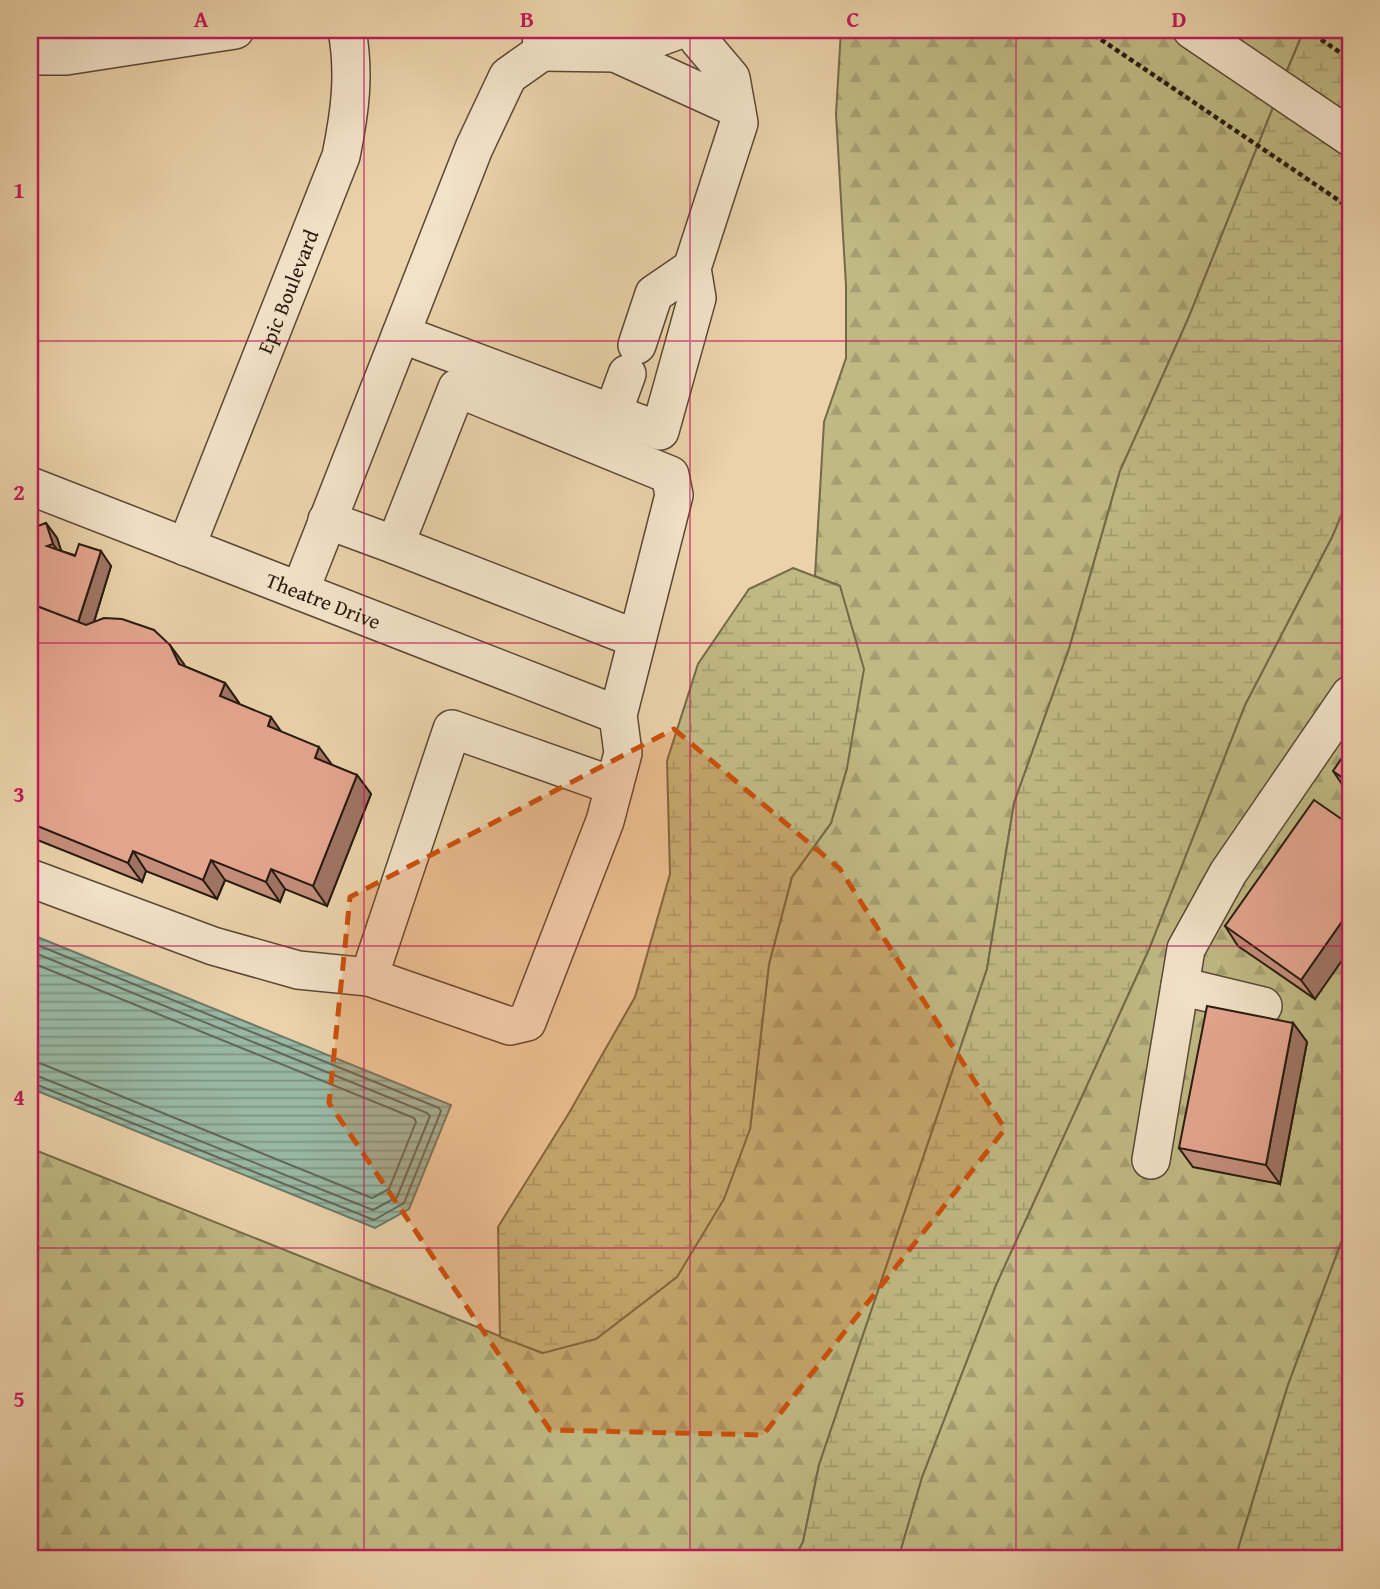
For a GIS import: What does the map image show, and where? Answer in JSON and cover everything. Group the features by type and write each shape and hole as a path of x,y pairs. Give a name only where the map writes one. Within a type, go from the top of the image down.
{"street":[{"path":"33,54 66,56 235,30"},
{"name":"Epic Boulevard","path":"186,547 341,156 352,105 352,56 347,30"},
{"path":"615,52 679,30"},
{"path":"401,334 660,431 697,298 692,268 739,123 731,78 698,39 696,30"},
{"path":"1192,30 1350,136"},
{"path":"300,591 474,148 508,76 542,41 615,52 736,108"},
{"path":"612,415 654,294 692,268"},
{"path":"30,878 213,946 298,970 369,976 510,1026 527,1022 606,821 623,753 618,715 674,495 670,475 457,388 394,545"},
{"name":"Theatre Drive","path":"30,485 618,715"},
{"path":"327,520 637,639"},
{"path":"1151,1160 1186,949 1228,873 1350,695"},
{"path":"369,976 452,729 614,786"},
{"path":"1180,986 1263,1006"}],"path":[{"path":"1087,30 1350,208"},
{"path":"1307,30 1350,59"}],"highlighted area":[{"path":"674,729 840,869 1005,1129 763,1435 550,1430 329,1103 350,897"}],"green space":[{"path":"841,30 1163,30 1274,105 1188,319 1120,471 1069,649 1014,803 987,969 819,1465 803,1542 794,1559 30,1559 30,1148 542,1353 750,1129 769,964 792,877 831,823 847,768 840,586 815,576 824,422 846,358 846,286 836,114"},
{"path":"1222,30 1304,30 1286,73"},
{"path":"1304,30 1350,30 1350,116 1286,73"},
{"path":"1274,105 1350,156 1350,495 1332,537 1245,705 1149,949 996,1285 922,1477 898,1559 794,1559 803,1542 819,1465 987,969 1014,803 1069,649 1120,471 1188,319"},
{"path":"1350,495 1350,1219 1288,1385 1235,1559 898,1559 922,1477 996,1285 1149,949 1245,705 1332,537"},
{"path":"793,568 840,586 864,669 847,768 831,823 792,877 769,964 750,1129 724,1199 677,1277 596,1339 543,1353 500,1337 498,1227 569,1113 635,997 670,874 667,761 698,664 749,589"},
{"path":"1350,1219 1350,1539 1343,1559 1235,1559 1288,1385"}],"water":[{"path":"30,934 451,1105 409,1209 375,1228 30,1088"}],"building":[{"path":"46,523 53,544 47,546 75,556 79,544 101,551 78,622 34,605 33,609 30,608 30,526 33,528"},
{"path":"34,605 86,625 104,618 122,619 154,630 170,645 179,664 225,683 220,696 271,717 268,726 319,747 315,758 357,775 313,886 271,869 266,882 211,860 203,880 133,851 128,863 30,823 30,615"},
{"path":"1350,746 1350,783 1333,771"},
{"path":"1314,800 1350,825 1350,910 1301,980 1225,926"},
{"path":"1207,1006 1293,1023 1266,1165 1179,1148"}]}
